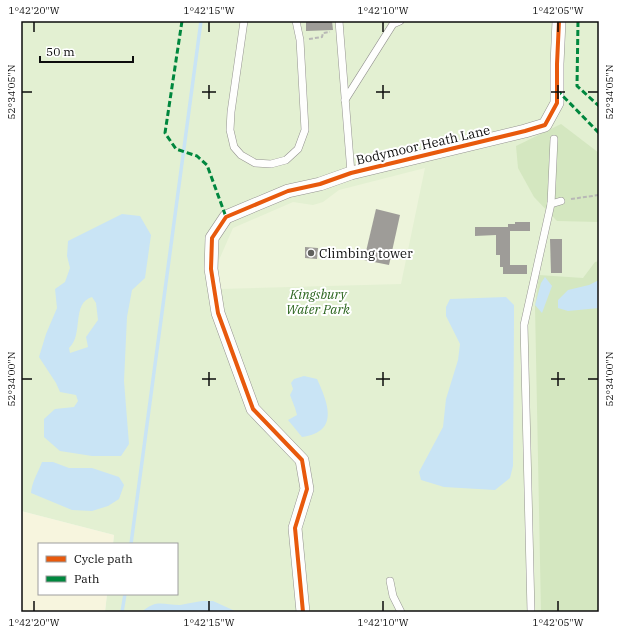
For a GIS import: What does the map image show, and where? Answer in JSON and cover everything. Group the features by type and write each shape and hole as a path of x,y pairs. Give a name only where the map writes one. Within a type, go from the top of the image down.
{"street":[{"name":"Bodymoor Heath Lane","path":"303,612 295,528 307,490 302,460 253,409 218,313 211,269 212,238 226,217 288,191 320,184 351,173 518,133 545,125 557,103 559,21"}],"lane":[{"path":"244,21 230,112 230,130 234,147 241,155 255,163 271,164 286,160 298,149 305,130 300,40 296,21"},
{"path":"339,21 351,173"},
{"path":"345,100 392,22 400,21"},
{"path":"531,612 524,325 551,204 554,139"},
{"path":"551,204 560,201"},
{"path":"390,581 393,596 400,612"}],"path":[{"path":"300,40 322,37 323,32 340,31"}],"shaded area":[{"path":"21,511 114,535 113,543 38,543 38,595 107,595 105,612 21,612"}],"green space":[{"name":"Kingsbury Water Park","path":"21,21 599,21 599,612 105,612 107,595 178,595 178,543 113,543 114,535 21,511"},
{"path":"561,124 599,153 599,222 557,221 534,197 518,168 516,146"},
{"path":"425,168 401,284 219,289 219,260 233,228 293,202 313,205 323,202 339,190"},
{"path":"599,261 599,612 541,612 535,306 539,275 583,278 595,262"}],"water":[{"path":"122,214 140,216 151,235 145,278 132,290 127,317 124,381 129,444 121,456 92,456 60,451 44,437 44,419 55,409 74,407 78,401 76,395 60,392 56,383 39,357 46,334 57,308 55,289 65,282 70,268 67,256 68,241","holes":["92,297 96,303 98,320 86,337 88,347 70,353 69,348 76,335 79,312 82,306 86,300"]},
{"path":"545,277 552,286 542,313 535,305 541,283"},
{"path":"599,280 599,308 568,311 558,308 558,300 568,290 589,285"},
{"path":"506,297 514,305 513,466 510,478 495,490 444,487 421,480 419,472 443,427 446,399 458,360 460,344 446,316 446,307 450,299"},
{"path":"304,376 317,379 325,397 328,415 326,423 322,429 314,434 302,437 288,420 297,415 290,395 293,389 291,383 294,379"},
{"path":"42,462 53,462 69,468 92,468 119,477 124,485 119,499 108,506 92,511 72,510 31,493"},
{"path":"202,601 213,601 235,611 246,612 142,612 151,605 156,604 180,605"}],"building":[{"path":"306,21 332,21 333,30 306,31"},
{"path":"376,209 400,215 389,265 364,260"},
{"path":"515,222 530,222 530,231 510,231 510,265 527,265 527,274 503,274 503,267 500,267 500,255 496,255 496,235 475,236 475,227 508,227 508,224 515,224"},
{"path":"550,239 562,239 562,273 551,273"},
{"name":"Climbing tower","path":"305,247 318,248 317,259 305,258"}],"waterway":[{"path":"131,543 201,21"},
{"path":"122,612 125,595"}],"marked path":[{"path":"182,21 165,133 176,149 197,156 207,165 226,217"},
{"path":"578,21 577,86 599,106"},
{"path":"557,90 599,133"}],"cycle path":[{"path":"303,612 295,528 307,489 302,460 253,409 218,313 211,269 212,238 226,217 288,191 320,184 351,173 545,125 557,103 559,21"}],"place":[{"name":"Climbing tower","path":"311,253"}]}
